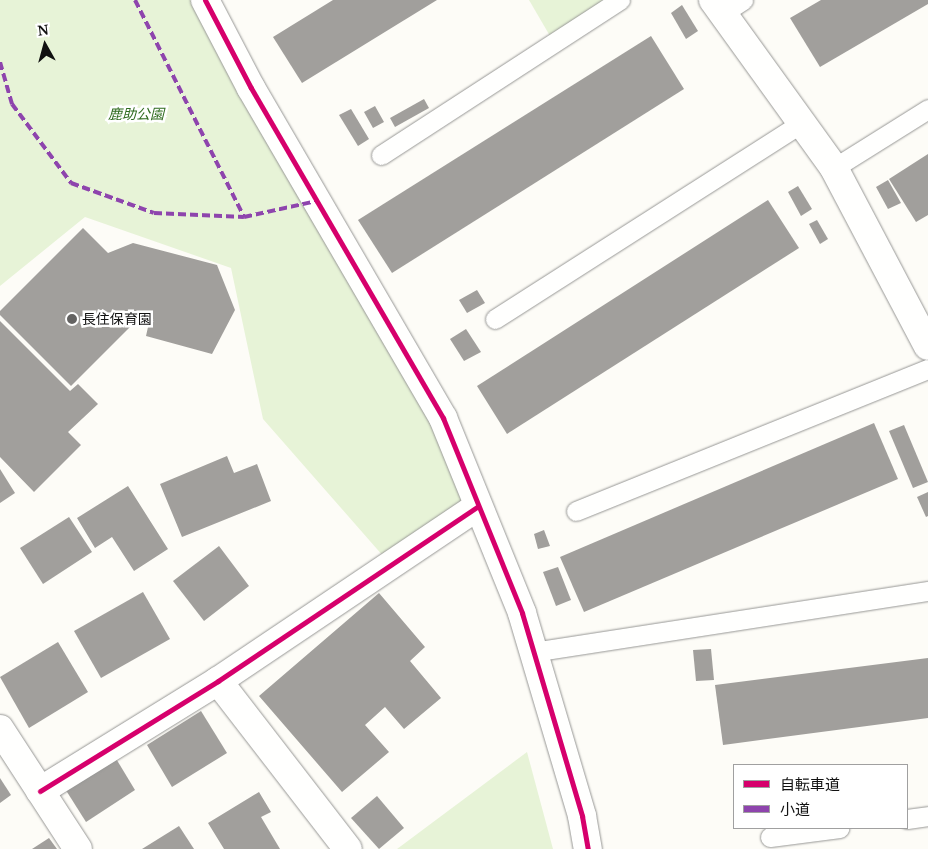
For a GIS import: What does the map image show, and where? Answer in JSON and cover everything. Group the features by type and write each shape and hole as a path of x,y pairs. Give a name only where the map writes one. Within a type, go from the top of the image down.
{"street":[{"path":"205,0 251,88 442,418 522,613 582,816 588,849"},
{"path":"726,4 802,123 834,168 928,346"},
{"path":"40,791 218,681 478,506"},
{"path":"218,681 348,849"},
{"path":"0,729 78,849"}],"lane":[{"path":"381,155 620,0"},
{"path":"834,168 928,109"},
{"path":"495,319 802,123"},
{"path":"576,511 928,369"},
{"path":"533,652 928,591"},
{"path":"908,819 928,816"},
{"path":"770,837 831,829"}],"green space":[{"name":"鹿助公園","path":"0,0 205,0 478,506 391,565 263,419 231,268 85,217 0,286"},
{"path":"529,0 608,0 550,36"},
{"path":"527,752 553,849 397,849"}],"building":[{"path":"333,0 437,0 302,83 273,37"},
{"path":"821,0 928,0 928,4 820,67 790,18"},
{"path":"682,5 698,31 686,39 671,13"},
{"path":"651,36 684,89 392,273 358,220"},
{"path":"424,99 429,108 395,127 390,118"},
{"path":"375,106 384,122 373,128 364,112"},
{"path":"351,109 369,139 358,146 339,115"},
{"path":"928,154 928,215 916,222 889,179"},
{"path":"888,180 901,203 888,209 876,187"},
{"path":"798,186 812,209 801,216 788,192"},
{"path":"768,200 799,248 507,434 477,386"},
{"path":"817,220 828,239 820,244 809,224"},
{"path":"83,228 108,253 133,243 217,265 235,310 212,354 146,336 150,318 142,315 71,386 0,315 0,311"},
{"path":"477,290 485,303 467,313 459,300"},
{"path":"0,321 70,391 78,384 98,404 68,432 81,445 34,492 0,457"},
{"path":"466,329 481,352 464,361 450,339"},
{"path":"874,423 898,479 584,612 560,557"},
{"path":"904,425 928,482 913,488 889,431"},
{"path":"227,456 234,473 257,464 271,501 182,537 160,484"},
{"path":"0,469 15,493 0,503"},
{"path":"128,486 168,549 134,571 112,537 95,548 77,518"},
{"path":"928,492 928,516 926,517 917,497"},
{"path":"69,517 92,552 43,584 20,548"},
{"path":"544,530 550,546 538,549 534,534"},
{"path":"219,546 249,586 204,621 173,581"},
{"path":"558,567 571,600 556,606 543,572"},
{"path":"143,592 170,639 101,678 74,631"},
{"path":"379,593 425,647 410,661 441,698 404,729 385,707 365,725 389,752 342,792 259,696"},
{"path":"58,642 88,692 29,728 0,677"},
{"path":"711,649 714,680 696,681 693,650"},
{"path":"928,658 928,718 723,745 715,685"},
{"path":"201,711 227,753 172,787 147,745"},
{"path":"112,752 135,790 86,822 62,784"},
{"path":"0,778 11,795 0,803"},
{"path":"259,792 271,812 261,817 280,849 224,849 208,823"},
{"path":"377,796 404,828 379,849 351,818"},
{"path":"179,826 194,849 142,849"},
{"path":"49,838 57,849 32,849"}],"marked path":[{"path":"135,0 244,217 317,201"},
{"path":"0,62 12,104 71,183 154,213 244,217"}],"cycle path":[{"path":"205,0 251,88 443,418 522,613 582,816 588,849"},
{"path":"40,791 218,681 478,506"}],"place":[{"name":"長住保育園","path":"72,319"}]}
